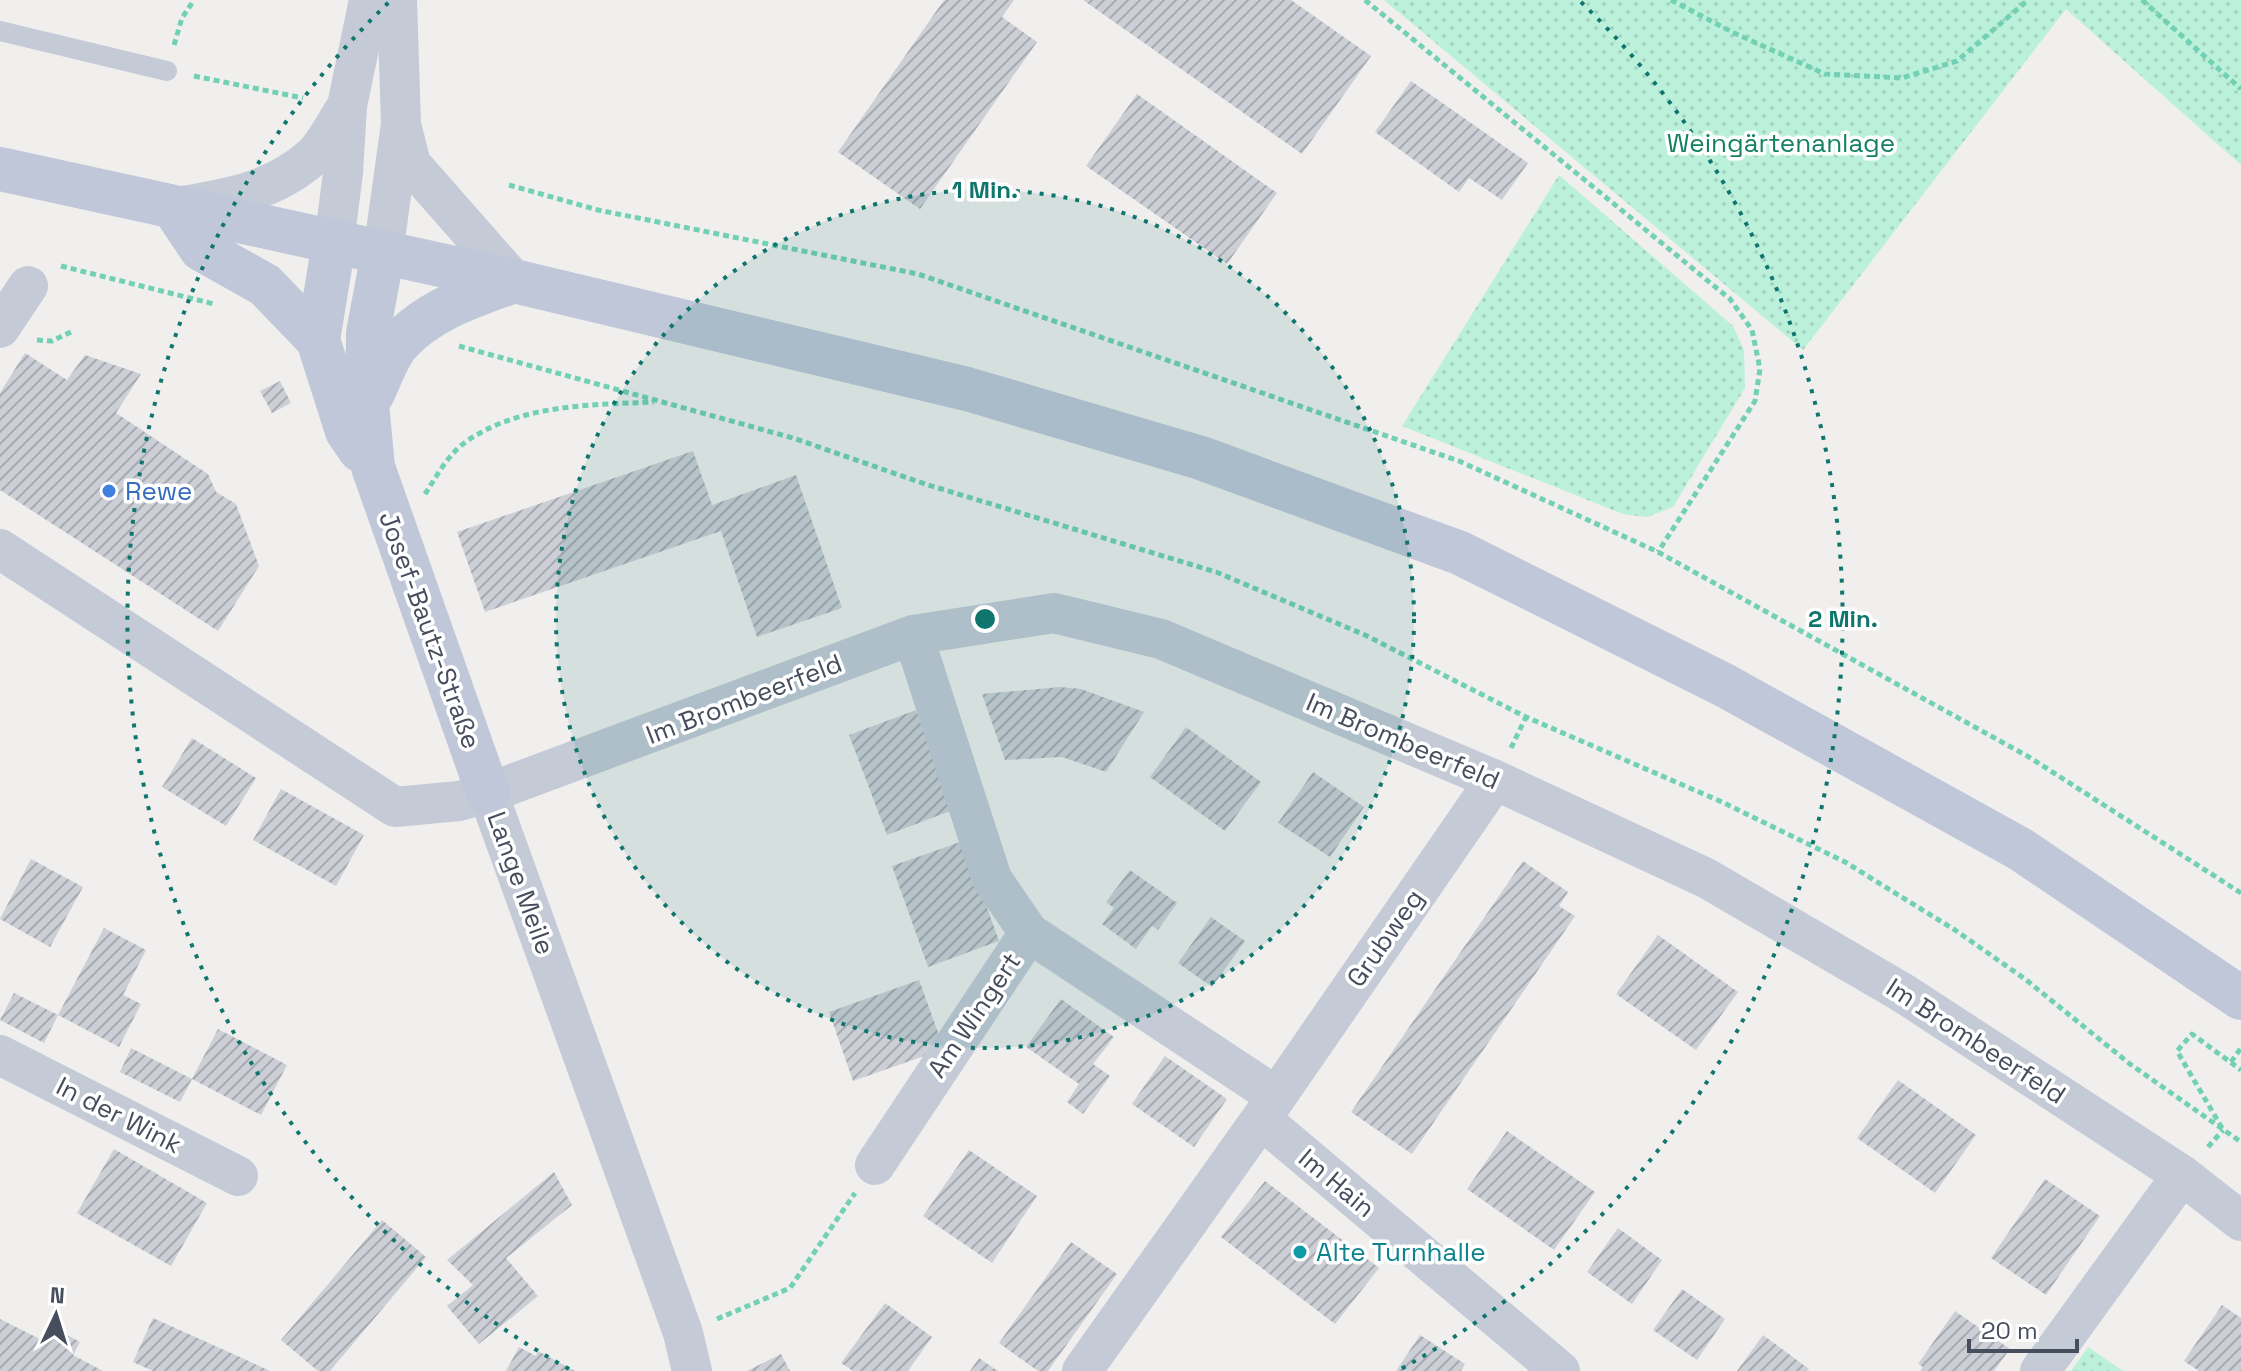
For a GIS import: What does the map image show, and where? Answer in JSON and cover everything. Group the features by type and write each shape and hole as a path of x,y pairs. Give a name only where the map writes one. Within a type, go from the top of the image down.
{"main road":[{"path":"0,169 514,281 967,389 1201,458 1460,553 1724,685 2020,849 2241,998"},
{"name":"Josef-Bautz-Straße","path":"173,207 201,249 265,285 318,340 347,431 373,467"},
{"name":"Josef-Bautz-Straße","path":"318,340 334,243"},
{"name":"Josef-Bautz-Straße","path":"383,253 368,333 367,404 373,467 488,793"},
{"path":"367,404 397,345 453,303 514,281"}],"street":[{"name":"Josef-Bautz-Straße","path":"334,243 347,106 369,0"},
{"name":"Josef-Bautz-Straße","path":"383,253 401,124 397,0"},
{"name":"Josef-Bautz-Straße","path":"173,207 232,198 279,181 314,155 347,106"},
{"name":"Josef-Bautz-Straße","path":"401,124 411,164 514,281"},
{"path":"0,328 28,286"},
{"name":"Lange Meile","path":"0,549 395,807 459,801 488,793 688,1352"},
{"name":"Im Brombeerfeld","path":"488,793 913,635 1054,613 1161,639 1495,780 1706,878 1903,993 2182,1175 2241,1221"},
{"name":"Am Wingert","path":"875,1165 1029,933 992,879 913,635"},
{"name":"Grubweg","path":"1082,1371 1495,780"},
{"path":"1029,933 1268,1108"},
{"name":"In der Wink","path":"0,1055 238,1176"},
{"name":"Im Hain","path":"1268,1108 1560,1371"},
{"path":"2040,1371 2182,1175"}],"lane":[{"path":"0,31 167,71"}],"path":[{"path":"194,0 182,18 167,71 303,98"},
{"path":"1365,0 1730,299 1752,330 1760,369 1755,401 1658,552"},
{"path":"1671,0 1732,32 1825,74 1902,78 1957,61 2028,0"},
{"path":"2142,0 2241,89"},
{"path":"509,185 598,210 918,274 1459,461 1658,552 2029,757 2241,893"},
{"path":"28,286 41,261 217,305"},
{"path":"423,324 439,341 793,438 925,484 1216,572 1365,635 1526,717 1722,802 1845,862 1955,930 2025,979 2130,1064 2241,1142"},
{"path":"416,490 420,502 443,465 465,442 501,423 564,407 659,402"},
{"path":"2241,1070 2192,1034 2177,1051 2223,1130 2241,1136"},
{"path":"2231,1062 2241,1048"},
{"path":"688,1352 790,1288 875,1165"}],"green space":[{"name":"Weingärtenanlage","path":"1384,0 2241,0 2241,165 2066,9 1803,350"},
{"path":"1559,175 1733,326 1744,350 1745,388 1673,507 1647,517 1623,514 1402,426"},
{"path":"2088,1347 2123,1371 2071,1371"}],"building":[{"path":"944,0 1014,0 1002,17 1037,42 920,209 838,152"},
{"path":"1083,0 1291,0 1371,56 1302,154"},
{"path":"1411,81 1528,163 1502,200 1469,178 1459,192 1375,132"},
{"path":"1137,94 1277,193 1227,264 1086,166"},
{"name":"Rewe","path":"25,353 67,380 85,355 141,374 116,413 208,474 216,492 236,504 259,566 218,631 0,490 0,393"},
{"path":"280,381 291,403 272,413 260,391"},
{"path":"693,451 712,505 796,475 842,608 757,637 721,531 485,612 457,532"},
{"path":"1060,687 1081,689 1144,712 1106,772 1062,757 1005,760 982,694"},
{"path":"916,710 953,810 887,835 849,735"},
{"path":"1186,727 1261,782 1225,831 1150,777"},
{"path":"192,738 256,778 226,826 162,787"},
{"path":"1313,772 1364,807 1330,857 1278,823"},
{"path":"281,789 364,835 336,886 253,840"},
{"path":"963,841 999,941 928,967 892,866"},
{"path":"31,859 83,887 50,947 0,919"},
{"path":"1523,861 1568,892 1559,906 1575,916 1412,1154 1351,1112"},
{"path":"1130,870 1177,903 1158,930 1152,926 1136,949 1102,924 1114,908 1106,902"},
{"path":"1211,917 1245,941 1212,987 1178,963"},
{"path":"104,928 146,950 123,995 141,1004 119,1047 58,1015"},
{"path":"1658,935 1738,992 1696,1050 1616,994"},
{"path":"919,980 944,1049 853,1081 829,1012"},
{"path":"14,993 58,1015 44,1043 0,1020"},
{"path":"1061,999 1114,1037 1093,1064 1110,1076 1083,1114 1067,1102 1079,1084 1026,1047"},
{"path":"218,1029 287,1065 261,1115 192,1079"},
{"path":"131,1048 192,1079 180,1102 120,1072"},
{"path":"1165,1056 1227,1099 1194,1147 1132,1104"},
{"path":"1898,1080 1976,1135 1935,1193 1857,1138"},
{"path":"1507,1131 1595,1192 1554,1250 1467,1189"},
{"path":"114,1149 207,1203 171,1266 77,1213"},
{"path":"969,1150 1037,1196 992,1263 923,1216"},
{"path":"554,1172 572,1205 506,1258 538,1296 479,1344 447,1306 473,1285 447,1260"},
{"path":"2045,1179 2100,1216 2046,1295 1991,1258"},
{"name":"Alte Turnhalle","path":"1265,1181 1379,1268 1335,1324 1221,1237"},
{"path":"382,1220 426,1257 330,1371 318,1371 281,1340"},
{"path":"1618,1228 1662,1260 1632,1304 1587,1272"},
{"path":"1071,1242 1117,1274 1048,1371 1038,1371 999,1343"},
{"path":"1682,1289 1725,1319 1697,1360 1653,1330"},
{"path":"885,1303 932,1337 908,1371 853,1371 841,1363"},
{"path":"2222,1305 2241,1318 2241,1371 2199,1371 2184,1361"},
{"path":"1955,1311 2010,1349 1994,1371 1920,1371 1923,1367 1918,1364"},
{"path":"153,1318 270,1371 153,1371 133,1362"},
{"path":"0,1319 44,1341 52,1327 80,1342 73,1355 103,1371 0,1371"},
{"path":"1420,1335 1465,1364 1461,1371 1396,1371"},
{"path":"1763,1335 1809,1369 1737,1371"},
{"path":"519,1347 536,1356 538,1351 575,1371 506,1371"},
{"path":"781,1354 790,1371 747,1371"},
{"path":"979,1358 998,1371 970,1371"}],"place":[{"name":"Rewe","path":"109,491"},
{"name":"Alte Turnhalle","path":"1300,1252"}]}
